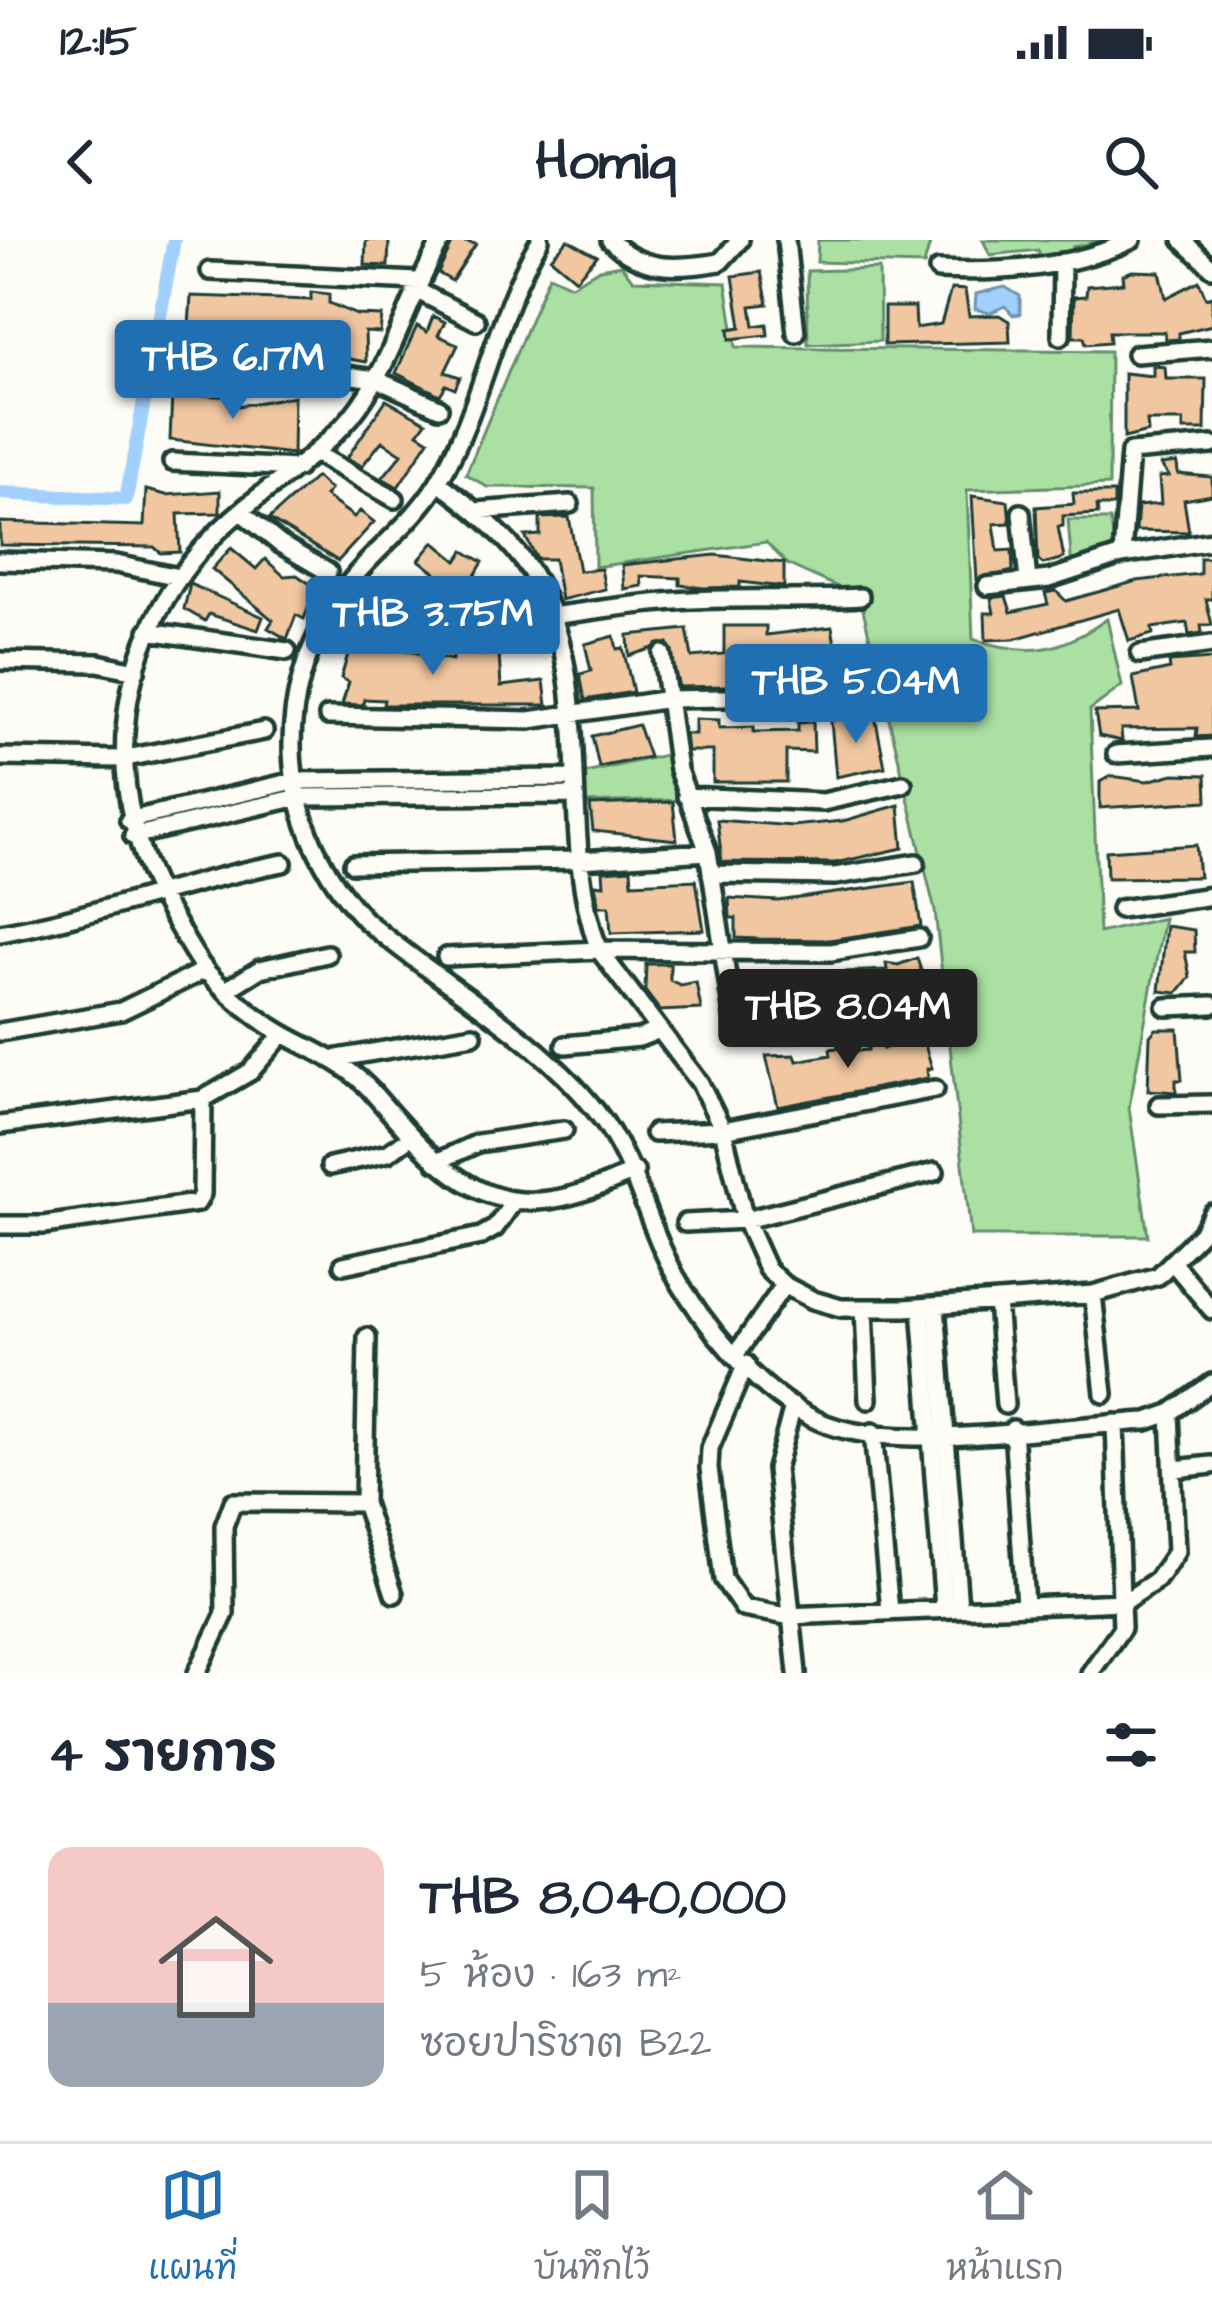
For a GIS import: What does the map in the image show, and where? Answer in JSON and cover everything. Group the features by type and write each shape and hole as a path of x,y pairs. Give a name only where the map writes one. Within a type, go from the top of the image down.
{"street":[{"path":"442,240 416,285 376,379 354,413 315,453 242,512 179,577 148,631 121,759 131,828 158,892 205,970 283,1034 338,1058 409,1138 459,1181 514,1201 588,1194 635,1171"},
{"path":"540,240 500,322 438,482 397,536 343,591 322,627 291,708 296,789 316,855 338,892 395,946 578,1090 635,1171 680,1286 741,1359 793,1406 837,1428 940,1434 1115,1423 1170,1413 1212,1383"},
{"path":"610,240 632,260 659,267 720,262 740,240"},
{"path":"786,240 796,333"},
{"path":"938,270 1013,270 1062,262 1132,240"},
{"path":"1182,240 1212,268"},
{"path":"1061,336 1062,262"},
{"path":"210,271 416,285 476,320"},
{"path":"1136,354 1212,348"},
{"path":"194,368 304,370 376,379 439,408"},
{"path":"1122,555 1125,459 1138,447 1212,445"},
{"path":"315,453 395,499"},
{"path":"172,462 298,468"},
{"path":"438,482 476,511 528,567 551,618 568,669 584,905 599,950 700,1083 723,1130 745,1220 767,1269 784,1285 826,1305 864,1308 1093,1294 1145,1282 1173,1264 1212,1213"},
{"path":"476,511 569,505"},
{"path":"242,512 280,544 328,572"},
{"path":"1021,513 1028,581"},
{"path":"987,586 1028,581 1122,555 1212,542"},
{"path":"0,561 116,564 179,577"},
{"path":"378,608 420,621 466,624 690,600 860,597"},
{"path":"148,631 287,651"},
{"path":"1140,654 1212,644"},
{"path":"662,654 686,796 702,826 708,852 732,1020 742,1033 771,1035 933,1011"},
{"path":"0,661 98,663 136,671"},
{"path":"328,716 453,721 569,716 669,699 849,695 884,688"},
{"path":"0,757 121,759 264,731"},
{"path":"1116,754 1212,748"},
{"path":"686,796 823,802 903,784"},
{"path":"131,828 296,789 574,787"},
{"path":"353,864 580,860 708,852"},
{"path":"0,933 87,917 158,892 283,863"},
{"path":"711,874 836,876 916,863"},
{"path":"1120,909 1212,896"},
{"path":"446,957 599,950 857,951 919,938"},
{"path":"226,990 260,969 327,954"},
{"path":"0,1032 122,1011 205,970"},
{"path":"1166,1007 1212,1005"},
{"path":"566,1045 657,1031"},
{"path":"0,1125 203,1099 250,1072 283,1034"},
{"path":"338,1058 473,1035"},
{"path":"654,1133 723,1130 934,1089"},
{"path":"0,1225 44,1226 191,1206 202,1194 203,1099"},
{"path":"1159,1105 1212,1104"},
{"path":"436,1162 478,1143 564,1130"},
{"path":"330,1166 388,1153 409,1138"},
{"path":"685,1223 745,1220 935,1172"},
{"path":"344,1265 481,1236 495,1228 514,1201"},
{"path":"1173,1264 1212,1310"},
{"path":"784,1285 741,1359 710,1448 723,1579 743,1608 787,1616 1124,1602 1171,1566 1177,1540 1170,1413"},
{"path":"1093,1294 1104,1394"},
{"path":"997,1301 1005,1405"},
{"path":"928,1306 952,1608"},
{"path":"864,1308 868,1400"},
{"path":"367,1336 364,1503 394,1594"},
{"path":"793,1406 776,1468 787,1616 797,1673"},
{"path":"1090,1673 1122,1628 1115,1423"},
{"path":"1013,1429 1025,1604"},
{"path":"873,1432 890,1611"},
{"path":"1175,1469 1212,1465"},
{"path":"196,1673 225,1614 224,1526 229,1506 238,1501 364,1503"}],"green space":[{"path":"818,240 931,240 924,265 817,262"},
{"path":"983,240 1108,240 1073,247 1072,256 1043,261 1038,250 990,255"},
{"path":"621,265 633,280 726,283 736,347 1110,351 1109,485 967,490 973,639 1011,648 1043,648 1074,639 1107,619 1122,686 1090,710 1099,933 1164,918 1129,1108 1148,1236 971,1236 935,911 860,597 787,564 766,542 595,567 594,488 487,487 466,474 549,275 571,285 600,269"},
{"path":"879,269 880,341 808,344 807,271"},
{"path":"1068,520 1110,520 1116,552 1072,569"},
{"path":"669,754 684,800 580,803 581,774"}],"water":[{"path":"1005,287 1020,296 1020,314 1013,315 1005,306 990,313 975,309 976,294"}],"building":[{"path":"366,240 389,240 388,266 365,265"},
{"path":"454,240 476,244 452,281 438,273"},
{"path":"568,240 597,256 576,279 551,258"},
{"path":"761,272 768,304 751,306 754,326 767,324 768,335 730,339 729,329 741,327 733,276"},
{"path":"1160,272 1166,298 1199,281 1206,298 1212,296 1212,325 1179,333 1179,339 1166,340 1165,332 1109,332 1110,342 1086,344 1084,337 1073,337 1074,297 1086,296 1087,286 1124,283 1123,275"},
{"path":"951,289 965,290 969,316 999,315 1009,321 1010,342 884,345 884,307 915,307 916,328 941,324"},
{"path":"311,292 329,294 329,303 357,315 382,316 380,333 365,332 366,362 316,353 298,358 176,355 180,325 189,326 191,296 311,300"},
{"path":"433,316 445,322 438,335 458,345 445,372 460,377 455,389 446,385 440,395 396,373 417,326 427,332"},
{"path":"1153,366 1165,367 1166,379 1206,379 1205,430 1183,430 1183,421 1147,421 1148,432 1124,438 1124,373 1153,376"},
{"path":"185,386 195,386 195,395 239,397 239,406 294,396 293,454 170,440 172,395 184,396"},
{"path":"386,400 426,422 418,433 429,440 398,487 382,478 402,454 382,441 362,466 347,458"},
{"path":"1177,463 1178,474 1212,477 1212,495 1184,500 1189,532 1136,531 1138,506 1161,504 1159,477 1169,476 1161,465"},
{"path":"316,477 330,490 325,496 354,517 360,511 374,522 338,561 269,519"},
{"path":"146,490 166,495 220,491 220,513 178,514 180,552 161,553 154,547 0,545 0,522 144,526"},
{"path":"1073,493 1114,493 1114,506 1097,506 1098,514 1063,516 1063,526 1058,527 1064,558 1043,564 1038,560 1036,507 1074,504"},
{"path":"972,496 1008,501 1010,523 994,524 998,551 1012,550 1013,571 977,580"},
{"path":"569,517 579,571 601,569 605,589 561,600 554,559 537,559 525,536 540,535 540,518"},
{"path":"434,542 457,561 464,551 483,562 468,587 504,585 507,608 451,606 416,597 415,605 394,600 398,580 452,586 419,560"},
{"path":"231,548 256,569 265,559 284,576 297,575 316,588 304,619 296,615 287,639 268,628 273,620 212,569"},
{"path":"715,555 784,563 784,587 740,582 740,587 704,588 680,585 680,578 641,576 642,586 624,589 622,565"},
{"path":"1200,558 1212,558 1212,599 1206,599 1212,625 1201,625 1202,633 1189,635 1187,623 1152,628 1153,634 1129,641 1119,609 1014,639 986,640 985,613 994,613 991,598 1006,596 1011,612 1048,604 1045,593 1056,591 1066,601 1137,581 1200,574"},
{"path":"190,584 263,617 258,630 209,614 205,621 184,609"},
{"path":"724,626 766,626 766,635 832,627 837,656 867,649 870,671 854,675 853,668 825,676 813,651 772,655 774,685 679,687 668,643 629,656 628,635 687,629 692,657 724,654"},
{"path":"614,636 617,649 623,648 633,692 585,700 580,674 591,671 585,644"},
{"path":"353,637 387,651 389,647 452,660 453,652 484,655 483,637 498,638 501,686 544,681 547,705 383,705 384,700 364,699 363,705 342,704 349,682 341,678"},
{"path":"1212,659 1212,736 1196,737 1197,728 1121,729 1122,741 1099,736 1095,712 1139,711 1133,677 1170,669 1169,662"},
{"path":"849,714 852,726 875,716 885,767 836,777 831,721"},
{"path":"695,719 719,720 719,728 754,727 754,732 798,731 798,723 813,722 814,752 786,751 786,782 713,782 713,751 687,751 685,734 695,734"},
{"path":"638,725 649,757 599,767 592,736"},
{"path":"1174,774 1206,775 1207,801 1100,808 1100,782 1111,776 1147,781"},
{"path":"673,802 677,840 593,831 590,805"},
{"path":"899,805 903,848 835,863 722,862 717,820 792,826 843,821"},
{"path":"1196,845 1199,877 1107,878 1106,851"},
{"path":"631,869 632,883 696,880 704,930 611,933 609,906 599,906 595,884 604,885 603,871"},
{"path":"914,882 921,926 829,940 759,939 736,938 736,918 730,918 729,898 778,901"},
{"path":"1166,926 1194,930 1195,952 1185,952 1190,977 1177,993 1159,991"},
{"path":"917,958 923,977 907,982 912,1002 770,1019 770,995 743,999 739,977 887,970 886,963 898,965"},
{"path":"646,964 670,964 670,980 680,985 696,982 701,1009 660,1011 645,991"},
{"path":"1156,1029 1178,1029 1182,1080 1176,1080 1176,1092 1148,1090 1150,1036"},
{"path":"921,1032 932,1068 927,1069 928,1078 778,1107 766,1056 795,1055 797,1061 831,1055 830,1049 842,1047 843,1052 868,1050 868,1044 882,1042 883,1049"}],"waterway":[{"path":"0,493 126,499 174,240"}]}
